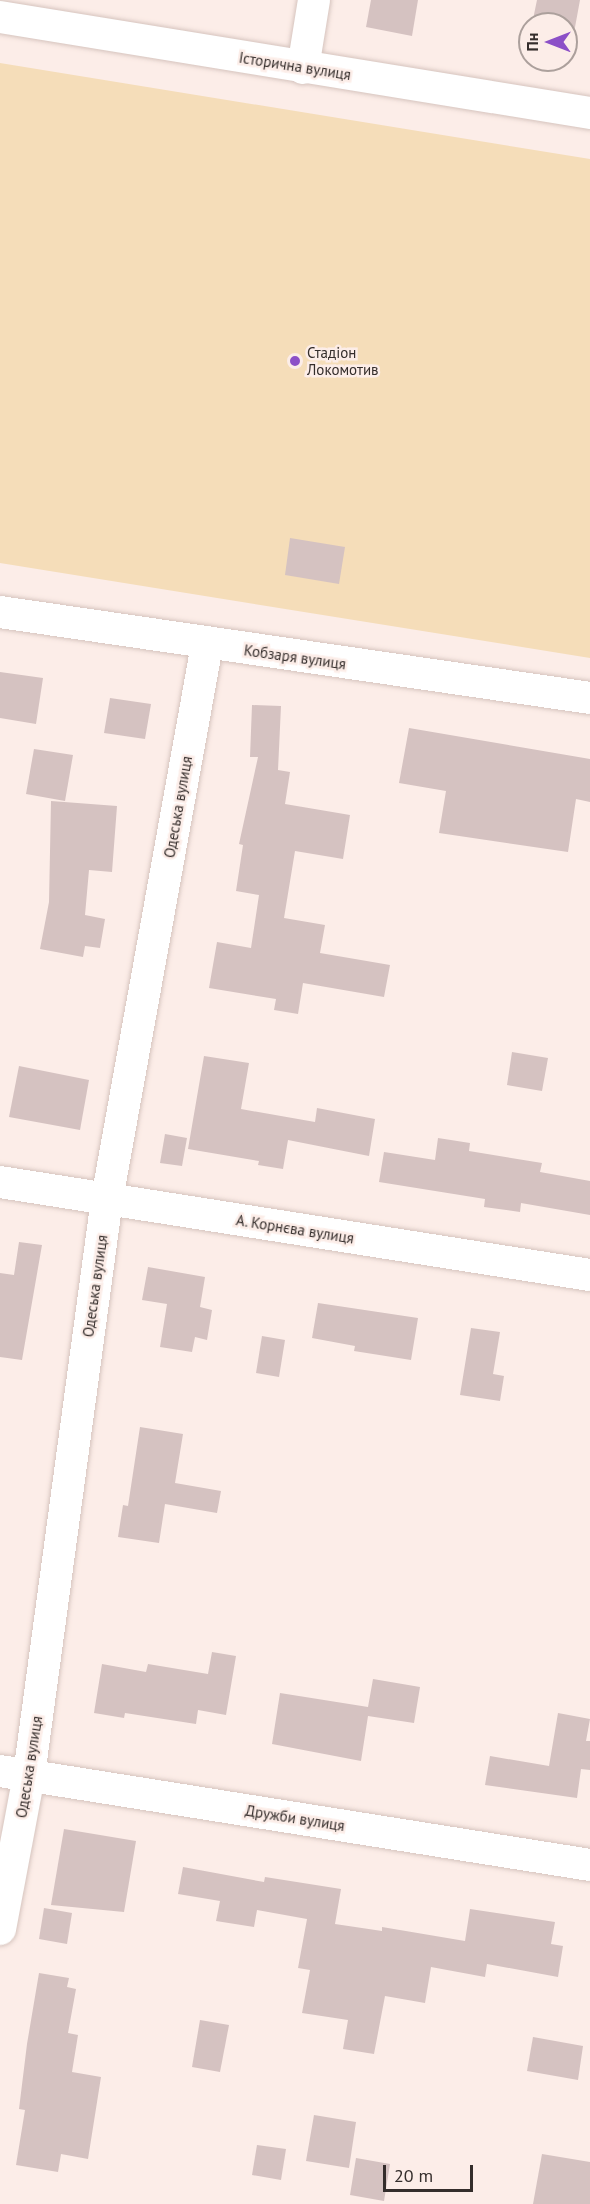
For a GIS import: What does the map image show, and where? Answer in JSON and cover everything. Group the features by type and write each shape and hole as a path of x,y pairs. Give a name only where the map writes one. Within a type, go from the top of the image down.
{"street":[{"path":"303,68 314,0"},
{"name":"Історична вулиця","path":"0,17 303,68 590,112"},
{"name":"Кобзаря вулиця","path":"0,612 207,645 590,698"},
{"name":"Одеська вулиця","path":"0,1929 14,1773 107,1199 207,645"},
{"name":"А. Корнєва вулиця","path":"0,1182 590,1275"},
{"name":"Дружби вулиця","path":"14,1773 590,1865"}],"shaded area":[{"name":"Стадіон Локомотив","path":"0,63 590,159 590,658 0,563"}],"building":[{"path":"371,0 418,0 412,36 366,27"},
{"path":"537,0 580,0 578,12 534,12"},
{"path":"290,538 345,547 339,584 285,575"},
{"path":"0,672 43,678 36,724 0,718"},
{"path":"110,698 151,704 145,739 104,733"},
{"path":"252,705 281,706 278,770 290,772 285,804 350,815 343,859 295,851 284,918 325,925 320,953 390,965 384,997 303,983 298,1014 274,1010 276,999 209,988 217,942 251,948 259,895 236,891 243,845 239,844 258,757 250,757"},
{"path":"409,728 590,759 590,802 576,799 568,852 439,833 446,791 399,783"},
{"path":"34,749 73,755 65,801 26,794"},
{"path":"51,801 117,806 112,872 89,870 85,915 105,919 100,948 85,946 83,957 40,949 49,902"},
{"path":"512,1052 548,1058 542,1091 507,1085"},
{"path":"204,1056 249,1063 241,1109 315,1122 317,1108 375,1119 369,1156 288,1140 283,1169 258,1165 259,1161 188,1149"},
{"path":"19,1066 89,1080 80,1130 9,1117"},
{"path":"165,1134 187,1138 182,1166 160,1163"},
{"path":"438,1138 470,1143 469,1151 542,1163 540,1172 590,1181 590,1215 521,1203 520,1212 484,1207 485,1199 379,1182 384,1152 435,1160"},
{"path":"19,1242 42,1245 22,1360 0,1357 0,1273 14,1275"},
{"path":"148,1267 205,1277 200,1307 212,1310 207,1340 195,1337 192,1352 160,1347 167,1304 142,1300"},
{"path":"318,1303 418,1318 411,1360 354,1351 355,1346 312,1338"},
{"path":"471,1328 500,1332 493,1374 504,1376 500,1401 460,1395"},
{"path":"262,1336 285,1340 279,1377 256,1373"},
{"path":"140,1427 183,1434 175,1483 221,1491 217,1513 165,1504 159,1543 118,1537 123,1505 128,1506"},
{"path":"212,1652 236,1656 226,1715 198,1710 196,1724 125,1713 124,1718 94,1713 102,1664 146,1672 148,1664 208,1674"},
{"path":"373,1679 420,1687 414,1723 368,1716 361,1761 272,1744 280,1693 368,1707"},
{"path":"558,1713 590,1719 586,1741 590,1741 590,1770 581,1769 577,1798 485,1785 490,1756 549,1766"},
{"path":"64,1829 136,1841 124,1912 51,1905"},
{"path":"183,1867 264,1882 265,1877 341,1889 335,1924 382,1931 382,1927 465,1941 470,1909 555,1922 551,1944 563,1946 558,1977 487,1964 485,1977 431,1967 425,2003 385,1996 374,2054 343,2049 348,2020 302,2013 310,1970 298,1968 307,1919 257,1910 254,1927 216,1921 220,1901 178,1894"},
{"path":"44,1908 72,1913 67,1944 39,1939"},
{"path":"39,1973 69,1978 67,1987 76,1989 68,2033 78,2035 72,2072 101,2077 88,2159 61,2154 58,2172 16,2165 25,2110 19,2109"},
{"path":"200,2020 229,2025 220,2072 192,2067"},
{"path":"533,2037 583,2046 578,2080 527,2071"},
{"path":"314,2115 356,2122 349,2168 306,2161"},
{"path":"257,2145 286,2149 281,2180 252,2175"},
{"path":"542,2154 590,2162 590,2204 533,2204"},
{"path":"356,2158 390,2164 384,2201 350,2195"}],"place":[{"name":"Стадіон Локомотив","path":"295,361"}]}
